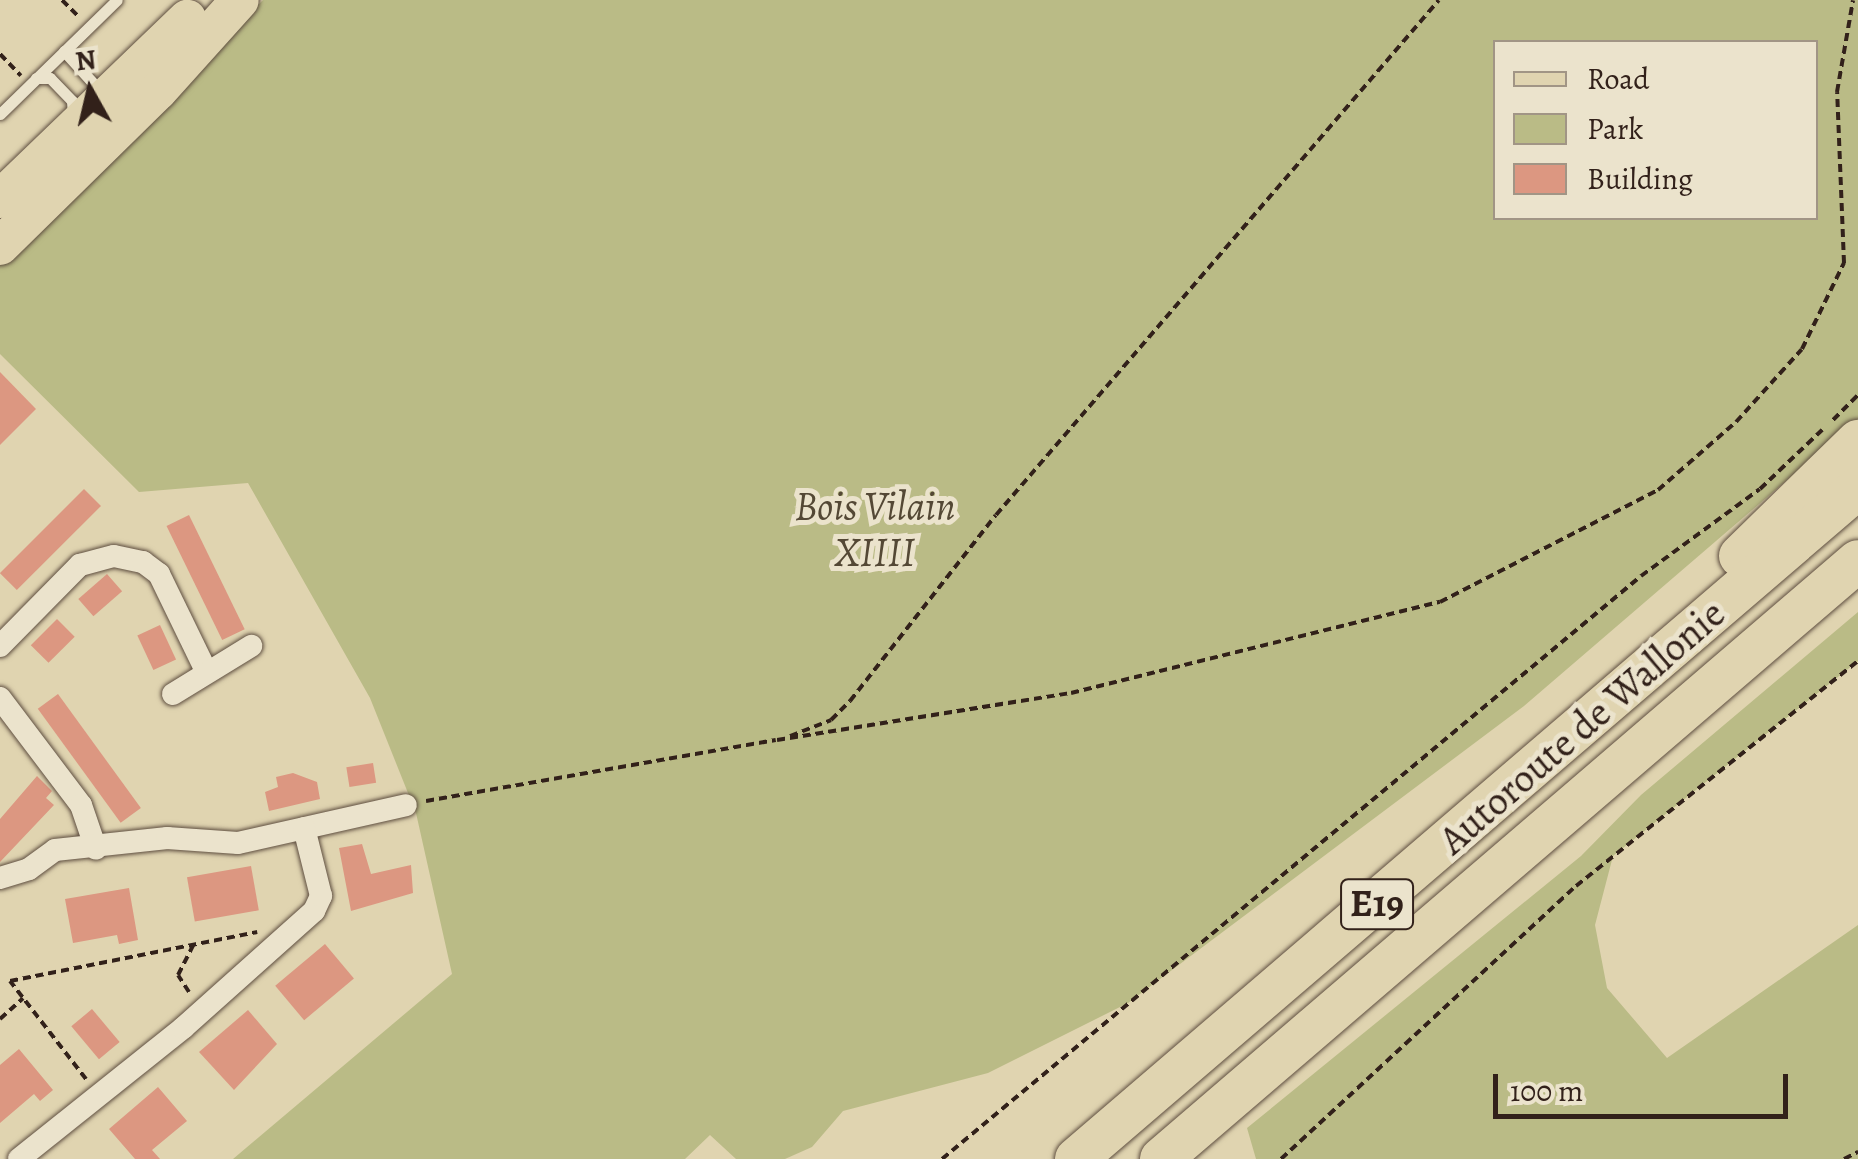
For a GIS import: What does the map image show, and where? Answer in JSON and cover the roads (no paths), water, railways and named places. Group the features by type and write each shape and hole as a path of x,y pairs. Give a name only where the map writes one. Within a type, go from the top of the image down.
{"highway":[{"path":"1677,647 1740,557 1858,441"},
{"name":"Autoroute de Wallonie","path":"1076,1159 1858,488"},
{"name":"Autoroute de Wallonie","path":"1161,1159 1858,561"},
{"path":"1673,718 1763,673 1858,600"}],"main road":[{"path":"0,200 206,0"},
{"path":"0,246 240,0"}],"street":[{"path":"0,646 80,566 114,556 143,562 159,574 206,672"},
{"path":"174,694 251,646"},
{"path":"0,698 82,805 96,849"},
{"path":"0,878 29,870 56,850 96,849 167,838 238,843 406,805"},
{"path":"19,1159 183,1028 300,923 321,896 304,828"}],"lane":[{"path":"0,114 117,0"},
{"path":"64,51 107,99 99,148"},
{"path":"33,82 50,78 72,101 62,136"}],"park label":[{"name":"Bois Vilain XIIII","path":"875,530"}]}
